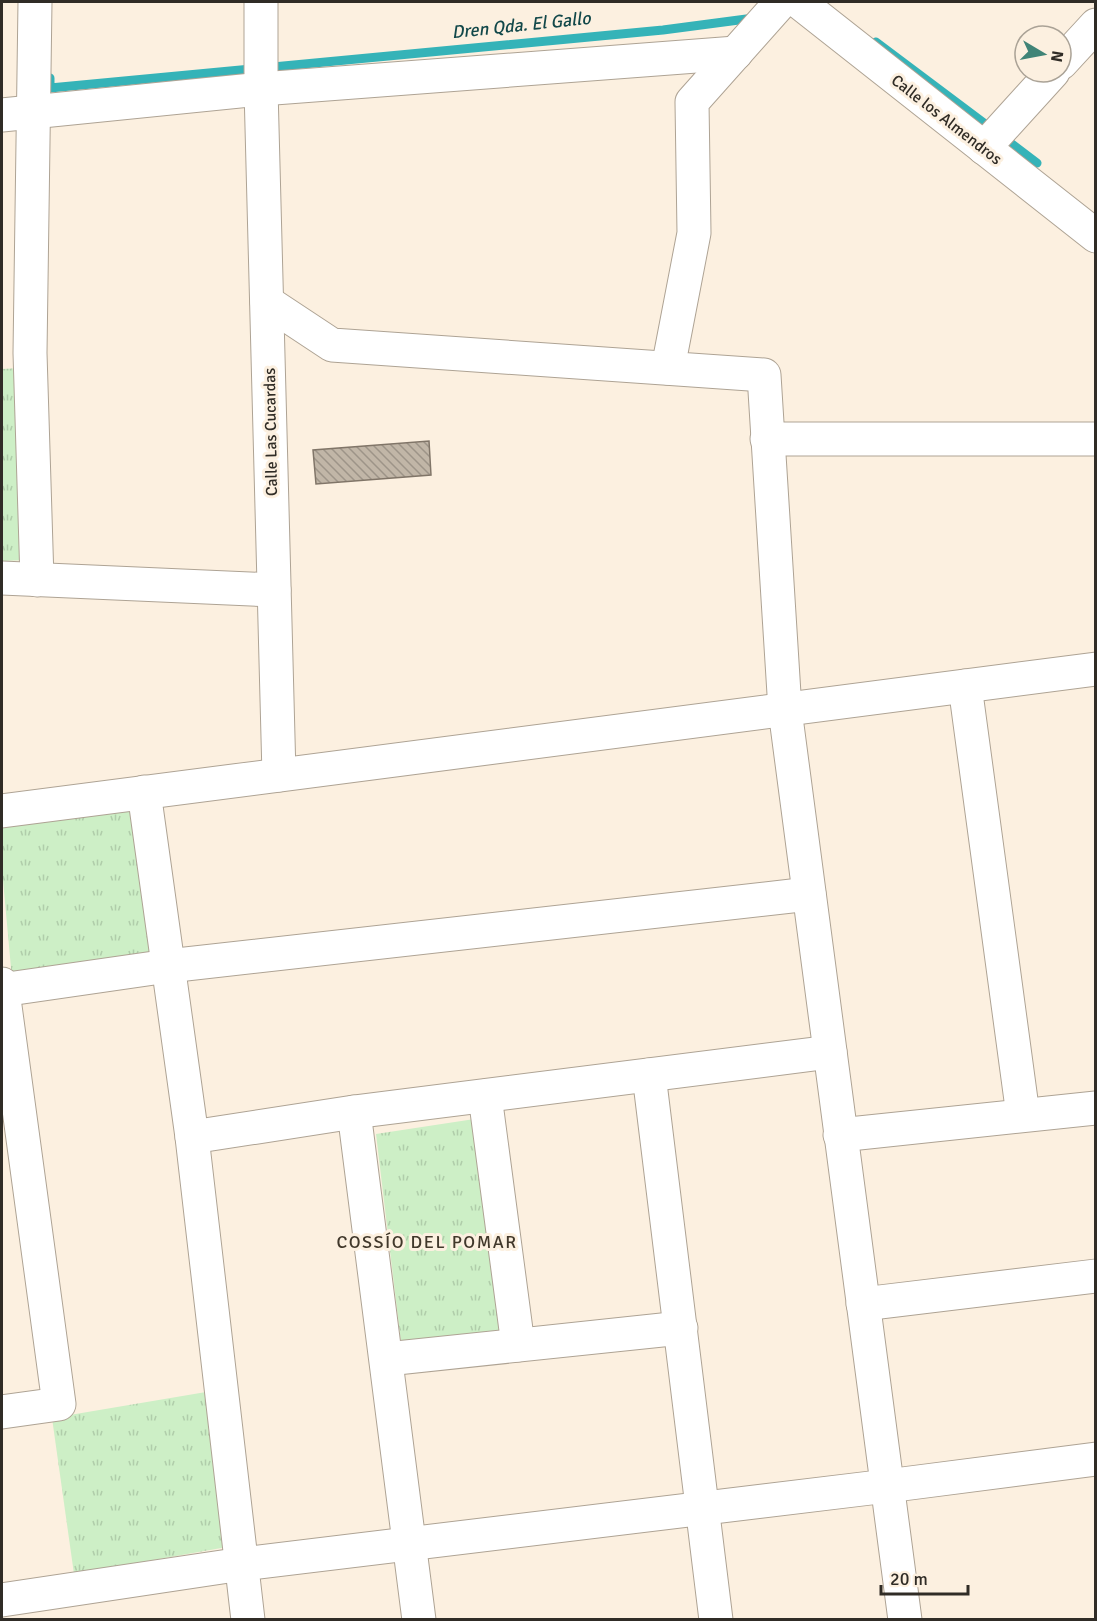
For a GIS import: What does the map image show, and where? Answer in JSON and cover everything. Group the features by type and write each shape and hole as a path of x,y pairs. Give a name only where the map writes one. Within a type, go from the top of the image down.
{"street":[{"path":"35,2 33,112 16,354 37,580"},
{"path":"261,2 261,89"},
{"path":"668,368 694,233 692,102 781,2"},
{"name":"Calle los Almendros","path":"799,2 1095,236"},
{"path":"1073,50 1095,25"},
{"path":"2,115 261,89 736,53"},
{"path":"984,148 1042,84"},
{"name":"Calle Las Cucardas","path":"261,89 279,775"},
{"path":"267,302 332,345 764,375 785,710 905,1620"},
{"path":"767,439 1095,439"},
{"path":"2,578 274,590"},
{"path":"2,811 1095,669"},
{"path":"965,686 1023,1115"},
{"path":"144,792 192,1137 248,1620"},
{"path":"2,1412 59,1404 2,987 168,966 809,894"},
{"path":"192,1137 354,1112 830,1052"},
{"path":"649,1075 716,1620"},
{"path":"484,1096 518,1345"},
{"path":"840,1135 1095,1108"},
{"path":"354,1112 419,1620"},
{"path":"862,1304 1095,1276"},
{"path":"387,1359 681,1328"},
{"path":"2,1600 242,1564 1095,1459"}],"green space":[{"path":"21,368 27,560 2,561 2,369"},
{"path":"130,808 153,962 12,979 2,869 2,828"},
{"path":"481,1118 510,1339 402,1351 376,1134"},
{"path":"206,1392 227,1547 74,1574 52,1418"}],"building":[{"path":"429,441 431,475 316,484 313,450"}],"waterway":[{"name":"Dren Qda. El Gallo","path":"50,78 50,88 663,30 754,18"},
{"name":"Dren Qda. El Gallo","path":"876,42 1037,163"}],"district":[{"name":"COSSÍO DEL POMAR","path":"427,1242"}]}
